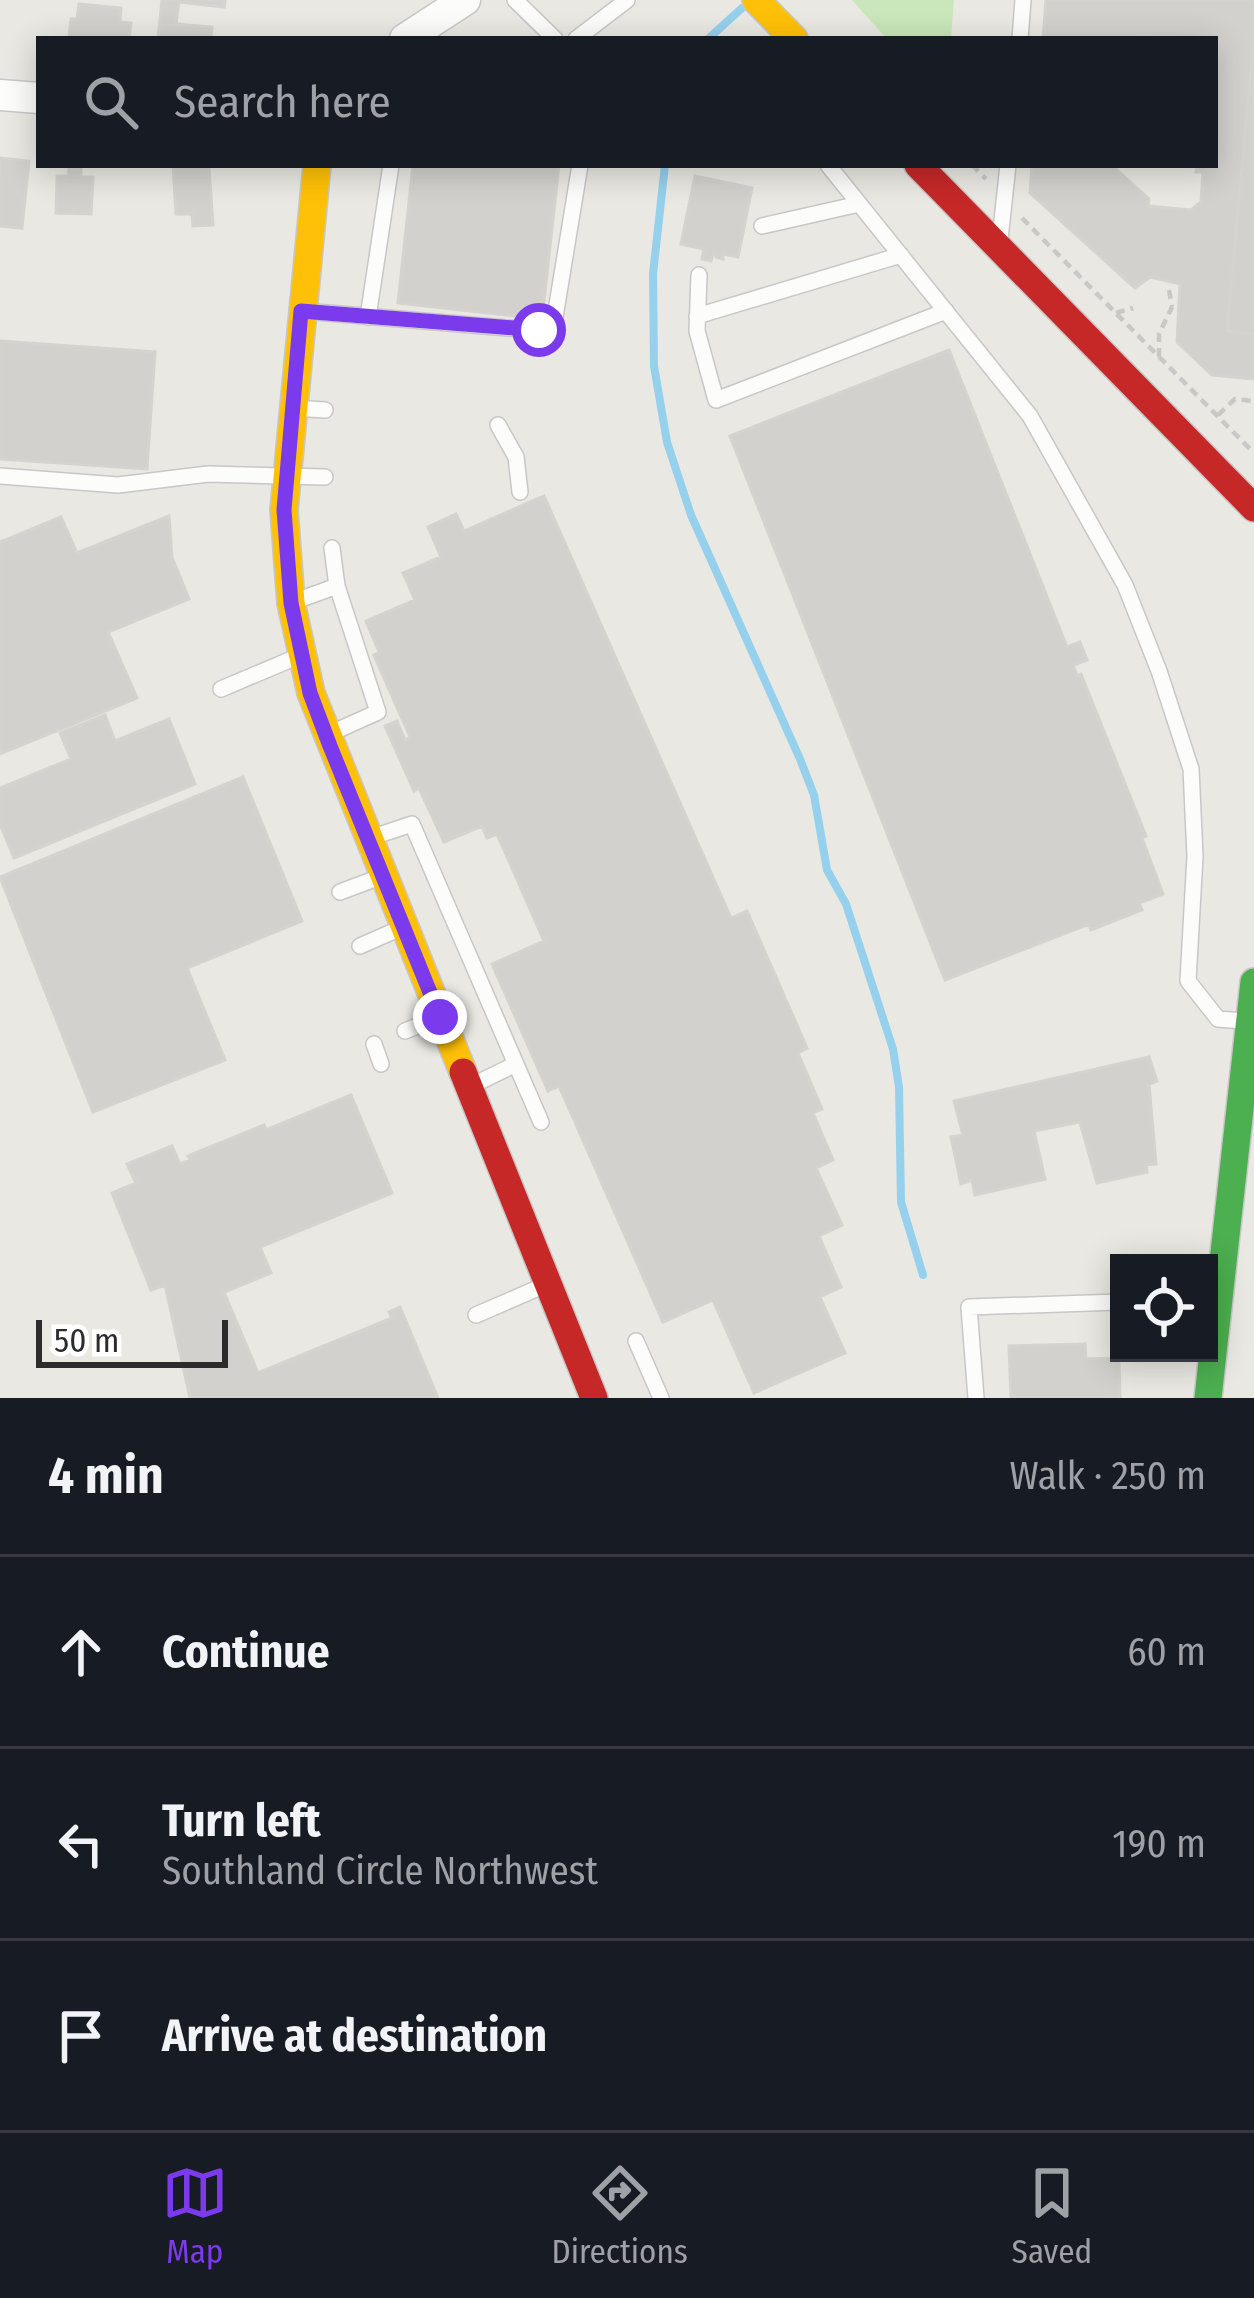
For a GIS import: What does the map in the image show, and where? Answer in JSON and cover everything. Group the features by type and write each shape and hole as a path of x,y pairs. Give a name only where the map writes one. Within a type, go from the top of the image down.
{"street":[{"path":"410,36 465,0"},
{"path":"0,95 36,98"},
{"path":"317,168 285,475 291,603 302,655 326,735 594,1398"},
{"path":"921,168 1254,508"},
{"path":"1218,1269 1254,982"},
{"path":"1208,1398 1210,1362"}],"lane":[{"path":"515,0 552,36"},
{"path":"580,36 627,0"},
{"path":"1020,36 1023,0"},
{"path":"368,316 391,168"},
{"path":"301,311 520,329 550,326 556,317 580,168"},
{"path":"830,168 1030,416 1125,585 1191,769 1195,856 1188,981 1218,1019 1249,1022"},
{"path":"999,248 1008,168"},
{"path":"762,226 859,204"},
{"path":"697,316 901,255"},
{"path":"699,275 697,331 716,400 946,311"},
{"path":"291,407 325,410"},
{"path":"498,425 517,458 520,492"},
{"path":"0,476 118,485 208,474 325,477"},
{"path":"326,735 378,712 338,586 332,548"},
{"path":"291,603 338,586"},
{"path":"221,689 302,655"},
{"path":"367,839 412,824 541,1122"},
{"path":"340,892 382,876"},
{"path":"360,946 404,927"},
{"path":"405,1031 440,1017"},
{"path":"374,1044 381,1064"},
{"path":"468,1088 516,1064"},
{"path":"476,1315 548,1284"},
{"path":"976,1398 969,1307 1110,1302"},
{"path":"636,1341 654,1396"}],"path":[{"path":"1004,198 1254,453"},
{"path":"1159,357 1159,334 1173,304 1169,290"},
{"path":"1162,305 1173,304"},
{"path":"1116,313 1133,308"},
{"path":"1217,416 1235,399 1254,401"}],"green space":[{"path":"852,0 954,0 951,36 884,36"}],"building":[{"path":"162,0 225,0 224,7 179,2 176,24 212,27 211,36 158,36"},
{"path":"1046,0 1254,0 1254,379 1212,375 1177,342 1180,284 1150,277 1135,288 1030,193 1032,168 1116,168 1149,199 1148,206 1191,210 1201,202 1203,172 1196,172 1197,168 1218,168 1218,36 1043,36"},
{"path":"79,4 121,8 120,22 131,23 129,36 69,36 71,19 77,19"},
{"path":"1254,36 1254,334 1227,331"},
{"path":"0,158 29,161 22,228 0,226"},
{"path":"173,168 209,168 213,225 193,226 192,214 176,214"},
{"path":"413,168 559,168 542,319 398,303"},
{"path":"69,169 81,169 81,177 93,177 91,214 56,213 57,176 68,176"},
{"path":"695,176 752,188 738,257 723,254 723,259 714,251 711,261 702,259 704,249 681,244"},
{"path":"0,341 155,352 147,469 0,459"},
{"path":"949,350 1067,647 1080,642 1087,660 1073,665 1077,676 1081,674 1146,836 1142,838 1163,894 1139,903 1142,910 1091,930 1089,924 945,980 730,436"},
{"path":"544,496 731,918 747,911 807,1048 798,1053 822,1109 813,1113 833,1160 816,1168 842,1225 819,1236 841,1287 820,1297 845,1353 754,1393 713,1300 663,1322 559,1086 548,1091 492,964 544,941 497,834 487,838 482,826 444,842 419,788 414,791 385,726 397,721 405,740 410,737 374,655 379,652 366,621 415,600 403,573 441,557 428,527 456,514 464,531"},
{"path":"169,516 172,557 189,599 108,632 137,698 0,754 0,542 61,517 77,553"},
{"path":"105,715 115,741 169,719 195,784 14,858 0,824 0,788 71,759 60,733"},
{"path":"243,777 302,921 187,968 225,1060 93,1112 0,877"},
{"path":"1149,1057 1157,1081 1149,1084 1156,1164 1146,1165 1147,1172 1097,1183 1080,1122 1034,1131 1045,1179 975,1195 972,1180 961,1184 951,1137 963,1135 954,1101"},
{"path":"351,1095 392,1193 260,1247 271,1273 224,1292 258,1373 392,1318 389,1312 400,1307 438,1398 190,1398 165,1285 151,1290 112,1193 136,1183 127,1164 172,1146 180,1164 191,1160 188,1156 264,1125 266,1130"},
{"path":"1085,1344 1086,1359 1119,1362 1120,1398 1011,1398 1009,1346"}],"waterway":[{"path":"711,36 742,8"},
{"path":"665,168 653,274 654,366 667,442 691,515 814,795 827,870 846,904 893,1049 899,1087 901,1202 923,1275"}],"traffic: fast":[{"path":"1208,1398 1254,982"}],"traffic: slow":[{"path":"756,0 791,36"},
{"path":"317,168 284,510 291,603 311,693 463,1072"}],"traffic: jam":[{"path":"921,168 1254,508"},
{"path":"463,1072 594,1398"}],"route":[{"path":"440,1017 310,693 291,603 284,510 301,311 539,330"}]}
